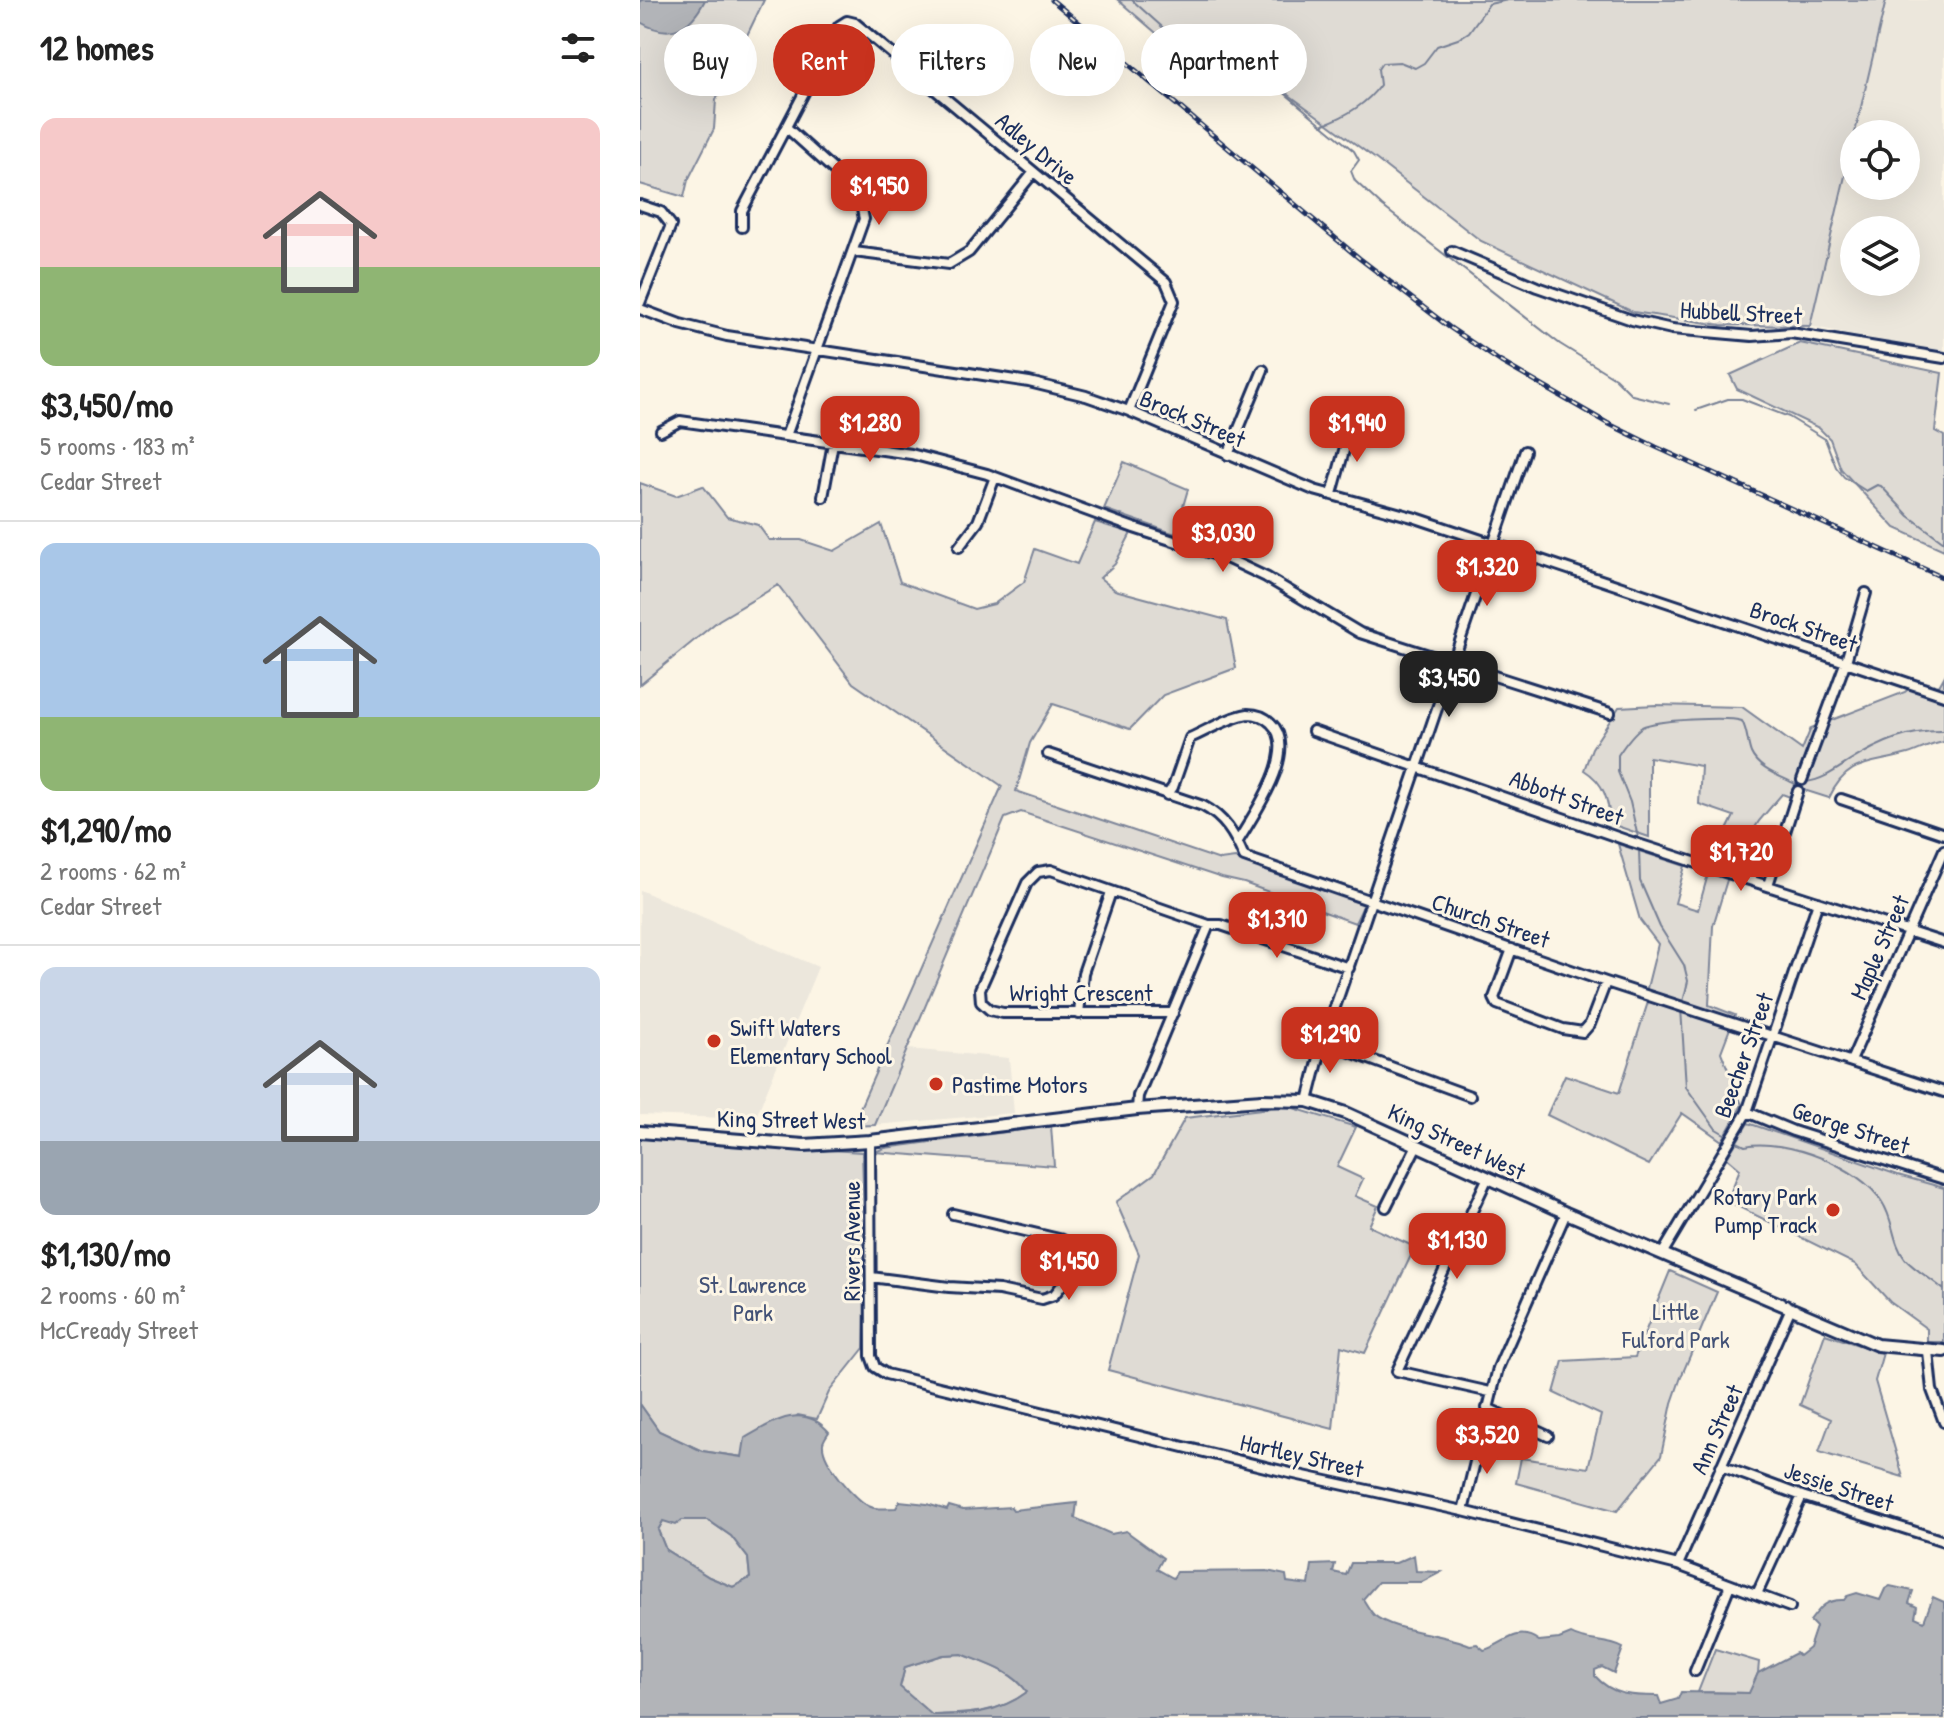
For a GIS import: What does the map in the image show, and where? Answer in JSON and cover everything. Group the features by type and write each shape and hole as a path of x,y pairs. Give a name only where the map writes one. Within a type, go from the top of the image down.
{"main road":[{"name":"King Street West","path":"640,1132 804,1145 870,1141 1137,1109 1262,1100 1308,1101 1346,1113 1566,1213 1877,1345 1944,1351"}],"street":[{"name":"Adley Drive","path":"786,127 839,26 847,21 855,23 1166,282 1174,301 1129,411"},
{"path":"742,227 742,211 786,127 856,190 860,199 864,219 854,252 786,436"},
{"path":"854,252 949,264 969,252 1034,172"},
{"path":"640,205 661,212 671,225 640,306"},
{"name":"Hubbell Street","path":"1452,251 1537,287 1632,320 1672,329 1752,336 1791,333 1944,358"},
{"name":"Brock Street","path":"640,306 680,324 727,336 1029,382 1086,396 1129,411 1314,490 1416,518 1944,695"},
{"path":"1228,455 1263,370"},
{"path":"661,431 680,421 911,454 995,477 1226,558 1266,577 1360,633 1610,713"},
{"path":"1332,494 1351,425"},
{"path":"823,497 833,443"},
{"path":"1308,1101 1323,1042 1525,451"},
{"path":"959,547 978,522 995,477"},
{"path":"1802,780 1846,661 1866,593"},
{"path":"1167,795 1173,787 1190,738 1250,714 1262,716 1279,734 1282,746 1280,759 1263,801 1238,841"},
{"name":"Abbott Street","path":"1313,731 1626,840 1944,943"},
{"name":"Church Street","path":"1048,754 1203,806 1217,814 1238,841 1244,857 1606,982 1944,1092"},
{"path":"1768,885 1798,791"},
{"path":"1841,799 1944,834"},
{"name":"Maple Street","path":"1851,1061 1944,850"},
{"name":"Wright Crescent","path":"1173,1013 1003,1013 990,1010 981,1002 980,989 1027,883 1038,872 1051,870 1209,925 1221,925 1349,968"},
{"path":"1079,1014 1083,973 1111,892"},
{"name":"Beecher Street","path":"1662,1254 1747,1112 1818,902"},
{"path":"1137,1109 1138,1096 1209,925"},
{"path":"1512,949 1494,998 1497,1004 1563,1029 1583,1032 1590,1024 1606,982"},
{"path":"1323,1042 1470,1096"},
{"name":"George Street","path":"1747,1112 1793,1131 1944,1179"},
{"name":"Rivers Avenue","path":"870,1141 871,1341"},
{"path":"1386,1207 1417,1145"},
{"path":"1488,1177 1397,1371 1490,1392"},
{"path":"1463,1511 1490,1392 1566,1213"},
{"path":"871,1277 999,1290 1042,1299 1054,1295 1062,1285 1071,1262 1070,1249 1063,1240 953,1214"},
{"name":"Ann Street","path":"1678,1565 1790,1310"},
{"name":"Hartley Street","path":"871,1341 875,1367 886,1374 1678,1565 1790,1607"},
{"path":"1928,1351 1932,1390 1944,1422"},
{"path":"1487,1408 1548,1436"},
{"name":"Jessie Street","path":"1721,1466 1802,1496 1944,1541"},
{"path":"1757,1594 1802,1496"},
{"path":"1695,1671 1730,1585"}],"shaded area":[{"path":"705,0 686,24 664,24 664,30 640,22 640,2"},
{"path":"1886,0 1944,0 1944,353 1810,326 1840,198 1920,200 1920,120 1858,120"},
{"name":"Swift Waters Elementary School","path":"640,890 818,967 755,1119 640,1115"},
{"path":"908,1049 1009,1058 1014,1113 875,1125"},
{"path":"640,1404 659,1431 702,1451 742,1457 745,1438 788,1417 809,1418 829,1432 823,1443 833,1469 857,1497 874,1508 896,1508 900,1501 947,1510 949,1506 963,1510 1011,1507 1013,1510 1077,1503 1075,1518 1111,1534 1126,1531 1163,1558 1157,1569 1173,1578 1177,1572 1267,1571 1286,1575 1287,1582 1309,1585 1312,1565 1335,1564 1333,1572 1346,1575 1351,1563 1396,1563 1414,1555 1416,1571 1441,1572 1422,1582 1378,1582 1363,1599 1383,1621 1470,1645 1477,1644 1484,1650 1517,1635 1531,1636 1539,1641 1571,1634 1617,1645 1623,1648 1614,1673 1602,1667 1595,1670 1595,1676 1616,1691 1658,1696 1661,1704 1678,1699 1681,1692 1749,1693 1758,1673 1796,1653 1799,1656 1809,1648 1816,1627 1810,1621 1820,1608 1832,1601 1844,1600 1857,1593 1880,1600 1890,1586 1913,1591 1909,1603 1917,1607 1915,1617 1924,1621 1933,1597 1944,1602 1944,1718 640,1718","holes":["682,1520 708,1520 731,1536 748,1558 750,1578 733,1587 709,1577 666,1550 658,1530 663,1521 676,1525","962,1654 1007,1673 1027,1692 993,1709 969,1714 932,1715 900,1687 905,1667 943,1655"]}],"green space":[{"path":"640,0 764,0 752,24 664,24 664,96 718,96 714,129 688,180 684,197 640,184"},
{"path":"1118,0 1886,0 1858,120 1840,120 1840,197 1810,326 1721,325 1633,312 1481,241 1290,96 1307,96 1307,24 1146,24"},
{"path":"1800,343 1942,373 1935,431 1944,436 1944,550 1895,528 1841,469 1830,439 1819,428 1737,389 1730,375"},
{"path":"1124,462 1188,489 1175,534 1104,509"},
{"path":"640,483 676,496 703,486 727,517 758,525 769,540 801,540 834,551 881,524 900,582 974,609 994,604 1024,582 1035,549 1077,564 1095,522 1131,533 1115,564 1100,578 1115,590 1227,620 1236,668 1163,695 1130,729 1053,704 1030,743 1016,791 1220,860 1235,858 1365,902 1355,923 1244,883 1021,812 1005,818 875,1125 852,1126 1002,786 853,683 778,585 719,620 640,685"},
{"path":"1944,677 1944,742 1853,769 1836,785 1829,798 1804,790 1792,790 1790,797 1782,794 1759,821 1737,857 1713,926 1709,1005 1735,1015 1721,1052 1742,1105 1722,1141 1682,1113 1649,1165 1547,1115 1565,1075 1619,1093 1648,1002 1644,1000 1658,944 1640,920 1618,844 1685,866 1675,903 1698,910 1712,860 1734,816 1699,804 1701,766 1649,757 1649,837 1611,824 1604,793 1597,781 1584,770 1592,748 1619,707 1742,707 1802,750 1811,728 1905,692 1919,680 1939,686"},
{"path":"1287,1106 1356,1127 1337,1167 1363,1179 1355,1196 1378,1206 1369,1226 1415,1247 1365,1353 1341,1346 1333,1429 1108,1370 1139,1254 1116,1202 1154,1174 1185,1118"},
{"path":"1748,1123 1944,1188 1944,1342 1927,1342 1927,1329 1890,1302 1855,1264 1727,1201 1740,1169 1727,1158"},
{"path":"1051,1126 1054,1166 874,1152 885,1148"},
{"name":"St. Lawrence Park","path":"640,1138 862,1152 866,1283 864,1348 829,1392 817,1419 798,1415 743,1457 702,1451 659,1431 640,1404"},
{"name":"Little Fulford Park","path":"1670,1271 1717,1292 1672,1403 1661,1456 1617,1511 1516,1483 1521,1458 1588,1468 1601,1415 1554,1393 1563,1361 1635,1357"},
{"path":"1825,1334 1883,1353 1875,1381 1903,1477 1819,1452 1831,1419 1800,1405"},
{"path":"708,1520 731,1536 748,1558 750,1578 733,1587 709,1577 666,1550 658,1530 663,1521"},
{"path":"1715,1649 1759,1662 1750,1693 1698,1692"},
{"path":"962,1654 1006,1673 1027,1692 993,1709 931,1715 900,1687 905,1667 943,1655"}],"waterway":[{"path":"1132,0 1170,34 1187,44 1199,48 1217,46 1240,56 1354,151 1359,160 1351,171 1355,181 1382,206 1560,344 1615,378 1632,395 1669,404"},
{"path":"1322,125 1354,110 1368,99 1380,85 1378,69 1382,63 1400,62 1415,68 1424,63 1437,46 1469,32 1489,4 1508,0"},
{"path":"1696,410 1728,399 1742,399 1789,417 1825,439 1836,467 1844,477 1866,491 1881,486 1909,516 1944,542"},
{"path":"1639,842 1630,802 1618,772 1618,755 1642,727 1692,720 1742,721 1754,759 1770,772 1799,783"},
{"path":"1806,782 1824,777 1895,738 1944,731"},
{"path":"1639,849 1640,881 1660,927 1684,965 1688,981 1683,1002"},
{"path":"1681,1008 1686,1087 1716,1129 1728,1136"},
{"path":"1733,1140 1745,1146 1780,1146 1800,1151 1840,1166 1857,1177 1882,1202 1905,1259 1944,1290"}],"railway":[{"path":"1052,0 1359,258 1449,327 1501,362 1607,423 1656,447 1944,578"}],"place":[{"name":"Swift Waters Elementary School","path":"714,1041"},
{"name":"Pastime Motors","path":"936,1084"},
{"name":"Rotary Park Pump Track","path":"1833,1210"}]}
